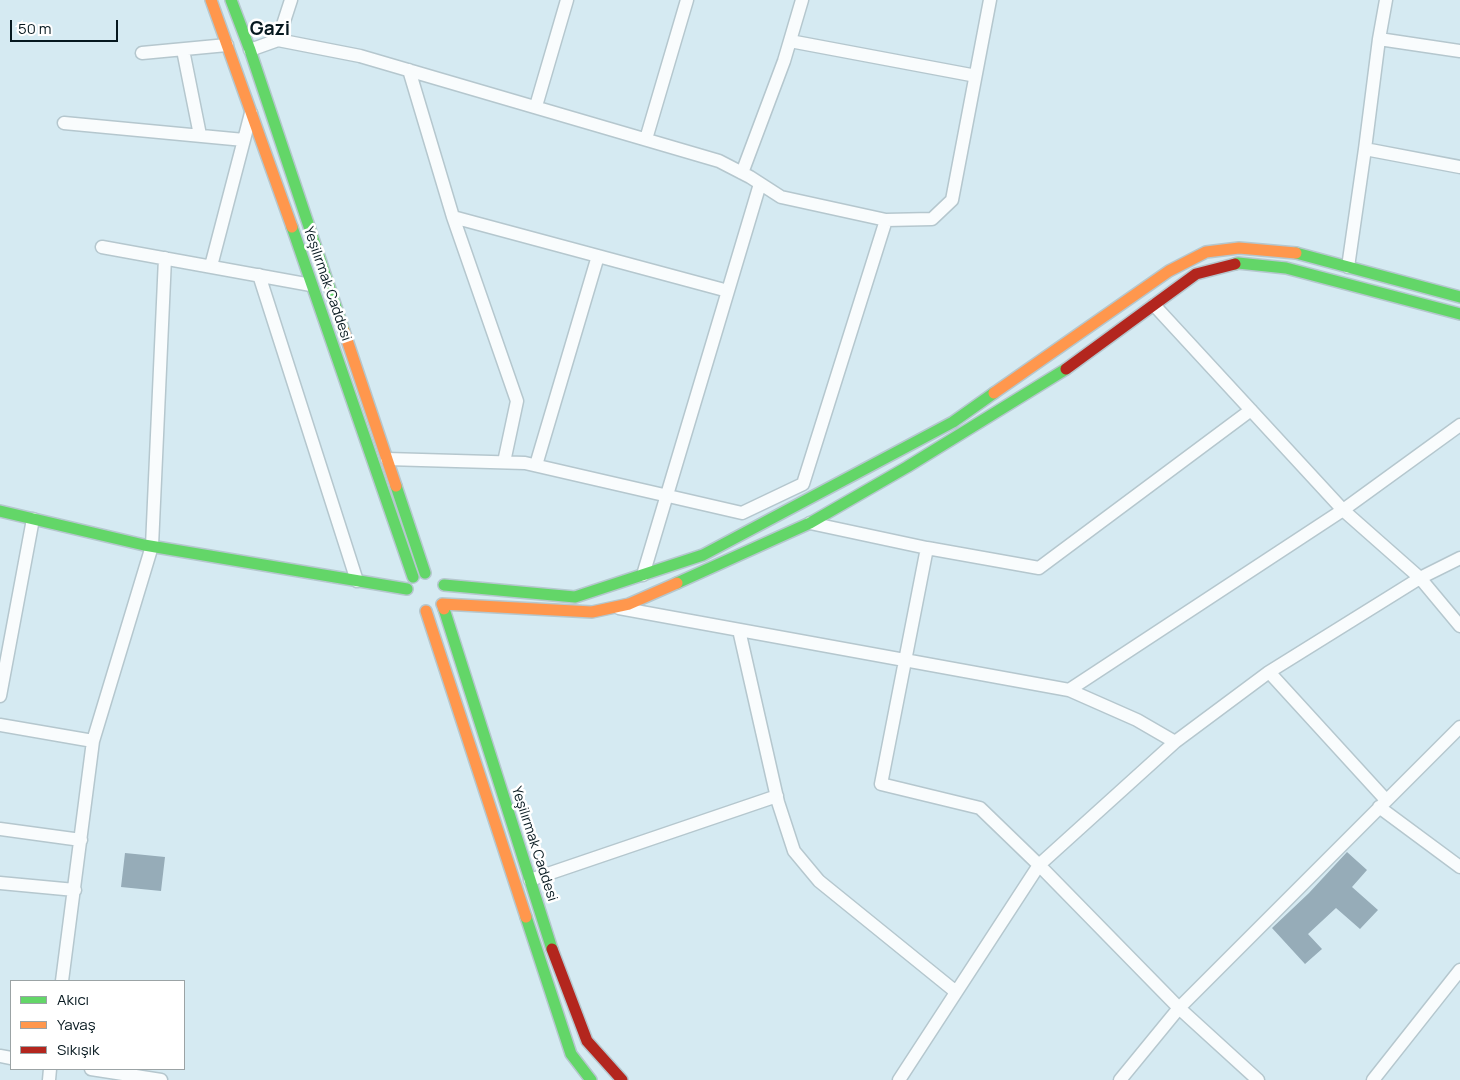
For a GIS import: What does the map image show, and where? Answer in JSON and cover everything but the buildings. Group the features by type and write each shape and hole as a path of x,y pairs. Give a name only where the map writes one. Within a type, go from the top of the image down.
{"main road":[{"name":"Yeşilırmak Caddesi","path":"211,0 413,578"},
{"name":"Yeşilırmak Caddesi","path":"231,0 250,50 424,573"},
{"path":"444,585 575,597 703,554 953,422 1169,271 1206,252 1239,248 1292,252 1460,297"},
{"path":"442,604 445,591 444,585 436,576 424,573 413,578 409,583 407,596 419,610 426,612 442,604 592,612 629,604 810,523 907,467 1068,367 1196,274 1238,264 1286,268 1460,314"},
{"path":"0,511 152,546 407,589"},
{"name":"Yeşilırmak Caddesi","path":"442,604 557,965 587,1041 622,1080"},
{"path":"426,612 571,1054 591,1080"}],"street":[{"path":"278,40 291,0"},
{"path":"536,106 567,0"},
{"path":"646,139 688,0"},
{"path":"742,173 784,60 802,0"},
{"path":"250,50 278,40 360,56 720,160 781,197 886,220 932,219 952,200 990,0"},
{"path":"1348,267 1386,0"},
{"path":"1379,39 1460,51"},
{"path":"790,41 971,75"},
{"path":"142,53 227,45"},
{"path":"183,50 200,136"},
{"path":"409,70 452,216 517,401 504,462"},
{"path":"211,266 251,113"},
{"path":"64,124 244,140"},
{"path":"1366,150 1460,167"},
{"path":"643,575 760,184"},
{"path":"452,216 728,291"},
{"path":"386,459 525,463 742,513 802,484 886,220"},
{"path":"102,247 312,285"},
{"path":"536,465 598,256"},
{"path":"62,980 93,741 152,546 165,258"},
{"path":"259,275 357,580"},
{"path":"1154,305 1342,510 1420,578 1460,626"},
{"path":"810,523 927,548 1039,568 1251,410"},
{"path":"1069,690 1342,510 1460,425"},
{"path":"0,696 34,519"},
{"path":"927,548 881,784 980,808 1039,865 1178,1008 1258,1080"},
{"path":"899,1080 1039,865 1175,742 1269,672 1420,578 1460,558"},
{"path":"615,607 1069,690 1137,720 1175,742"},
{"path":"739,630 777,796 794,851 819,881 956,992"},
{"path":"1269,672 1383,804 1460,867"},
{"path":"0,725 93,741"},
{"path":"1120,1080 1178,1008 1460,727"},
{"path":"530,880 777,796"},
{"path":"0,829 81,840"},
{"path":"0,883 75,890"},
{"path":"1373,1080 1460,970"},
{"path":"97,1070 161,1080"}],"traffic: fast":[{"path":"231,0 250,50 344,331"},
{"path":"292,227 413,577"},
{"path":"1296,253 1460,297"},
{"path":"1235,264 1286,268 1460,314"},
{"path":"677,583 810,523 907,467 1066,369"},
{"path":"444,585 575,597 703,555 953,422 994,393"},
{"path":"396,486 425,573"},
{"path":"0,511 144,545 407,589"},
{"path":"444,609 552,949"},
{"path":"526,917 571,1054 591,1080"}],"traffic: slow":[{"path":"211,0 292,227"},
{"path":"994,393 1169,271 1206,252 1239,248 1296,253"},
{"path":"344,331 396,486"},
{"path":"444,609 442,604 592,612 629,604 677,583"},
{"path":"426,611 526,917"}],"traffic: jam":[{"path":"1066,369 1196,274 1235,264"},
{"path":"552,949 587,1041 622,1080"}],"district":[{"name":"Gazi","path":"270,30"}]}
